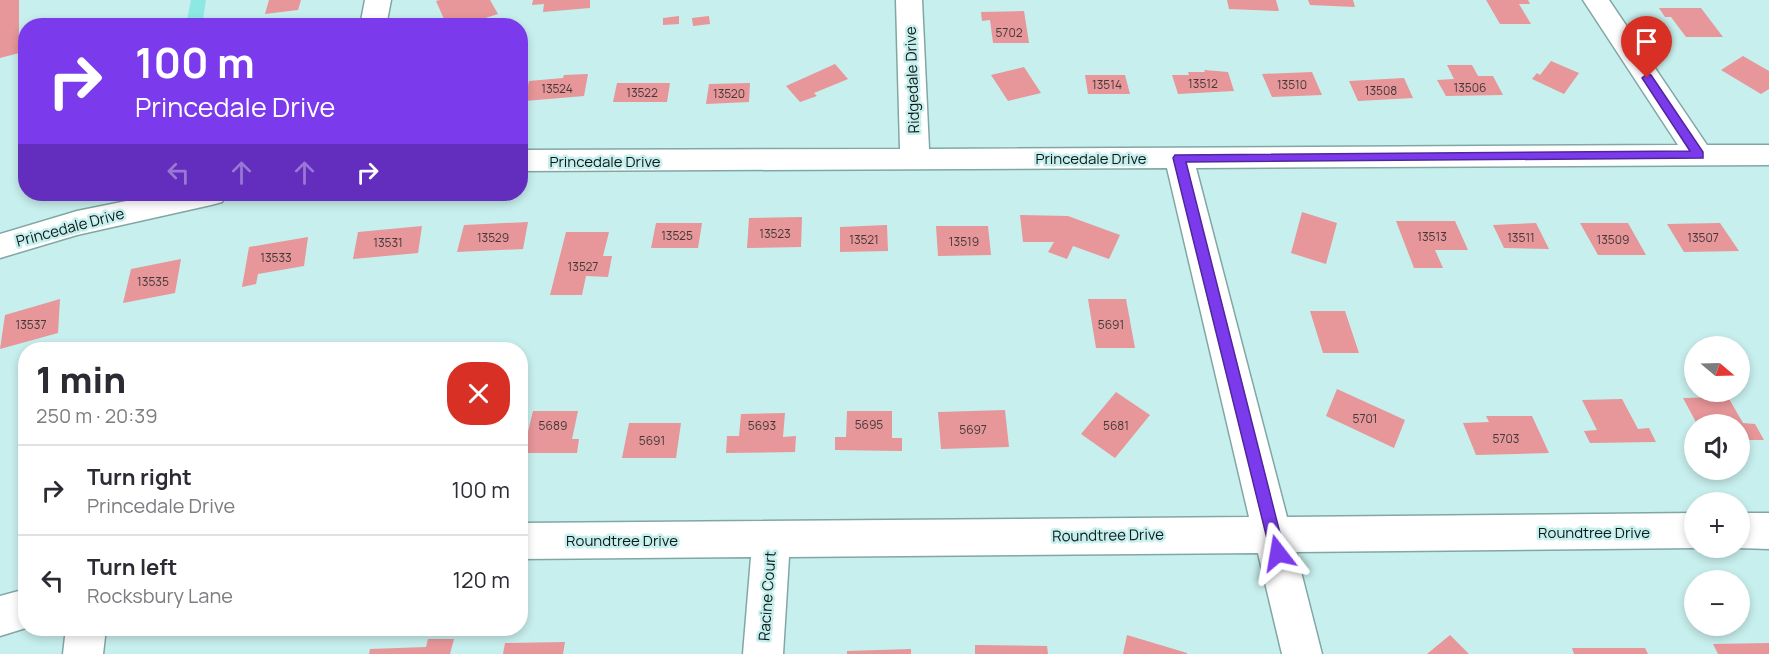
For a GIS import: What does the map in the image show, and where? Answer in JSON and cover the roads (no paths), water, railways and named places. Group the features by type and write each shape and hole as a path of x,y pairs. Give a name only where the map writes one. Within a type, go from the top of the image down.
{"street":[{"path":"375,18 378,0"},
{"name":"Ridgedale Drive","path":"909,0 915,159"},
{"path":"1596,0 1699,155"},
{"name":"Princedale Drive","path":"528,161 1769,155"},
{"path":"1179,158 1302,654"},
{"name":"Princedale Drive","path":"0,246 77,224 180,201"},
{"name":"Roundtree Drive","path":"528,541 1684,531"},
{"path":"1750,531 1769,531"},
{"name":"Racine Court","path":"763,654 771,539"},
{"path":"0,616 18,610"},
{"path":"83,654 85,636"}]}
